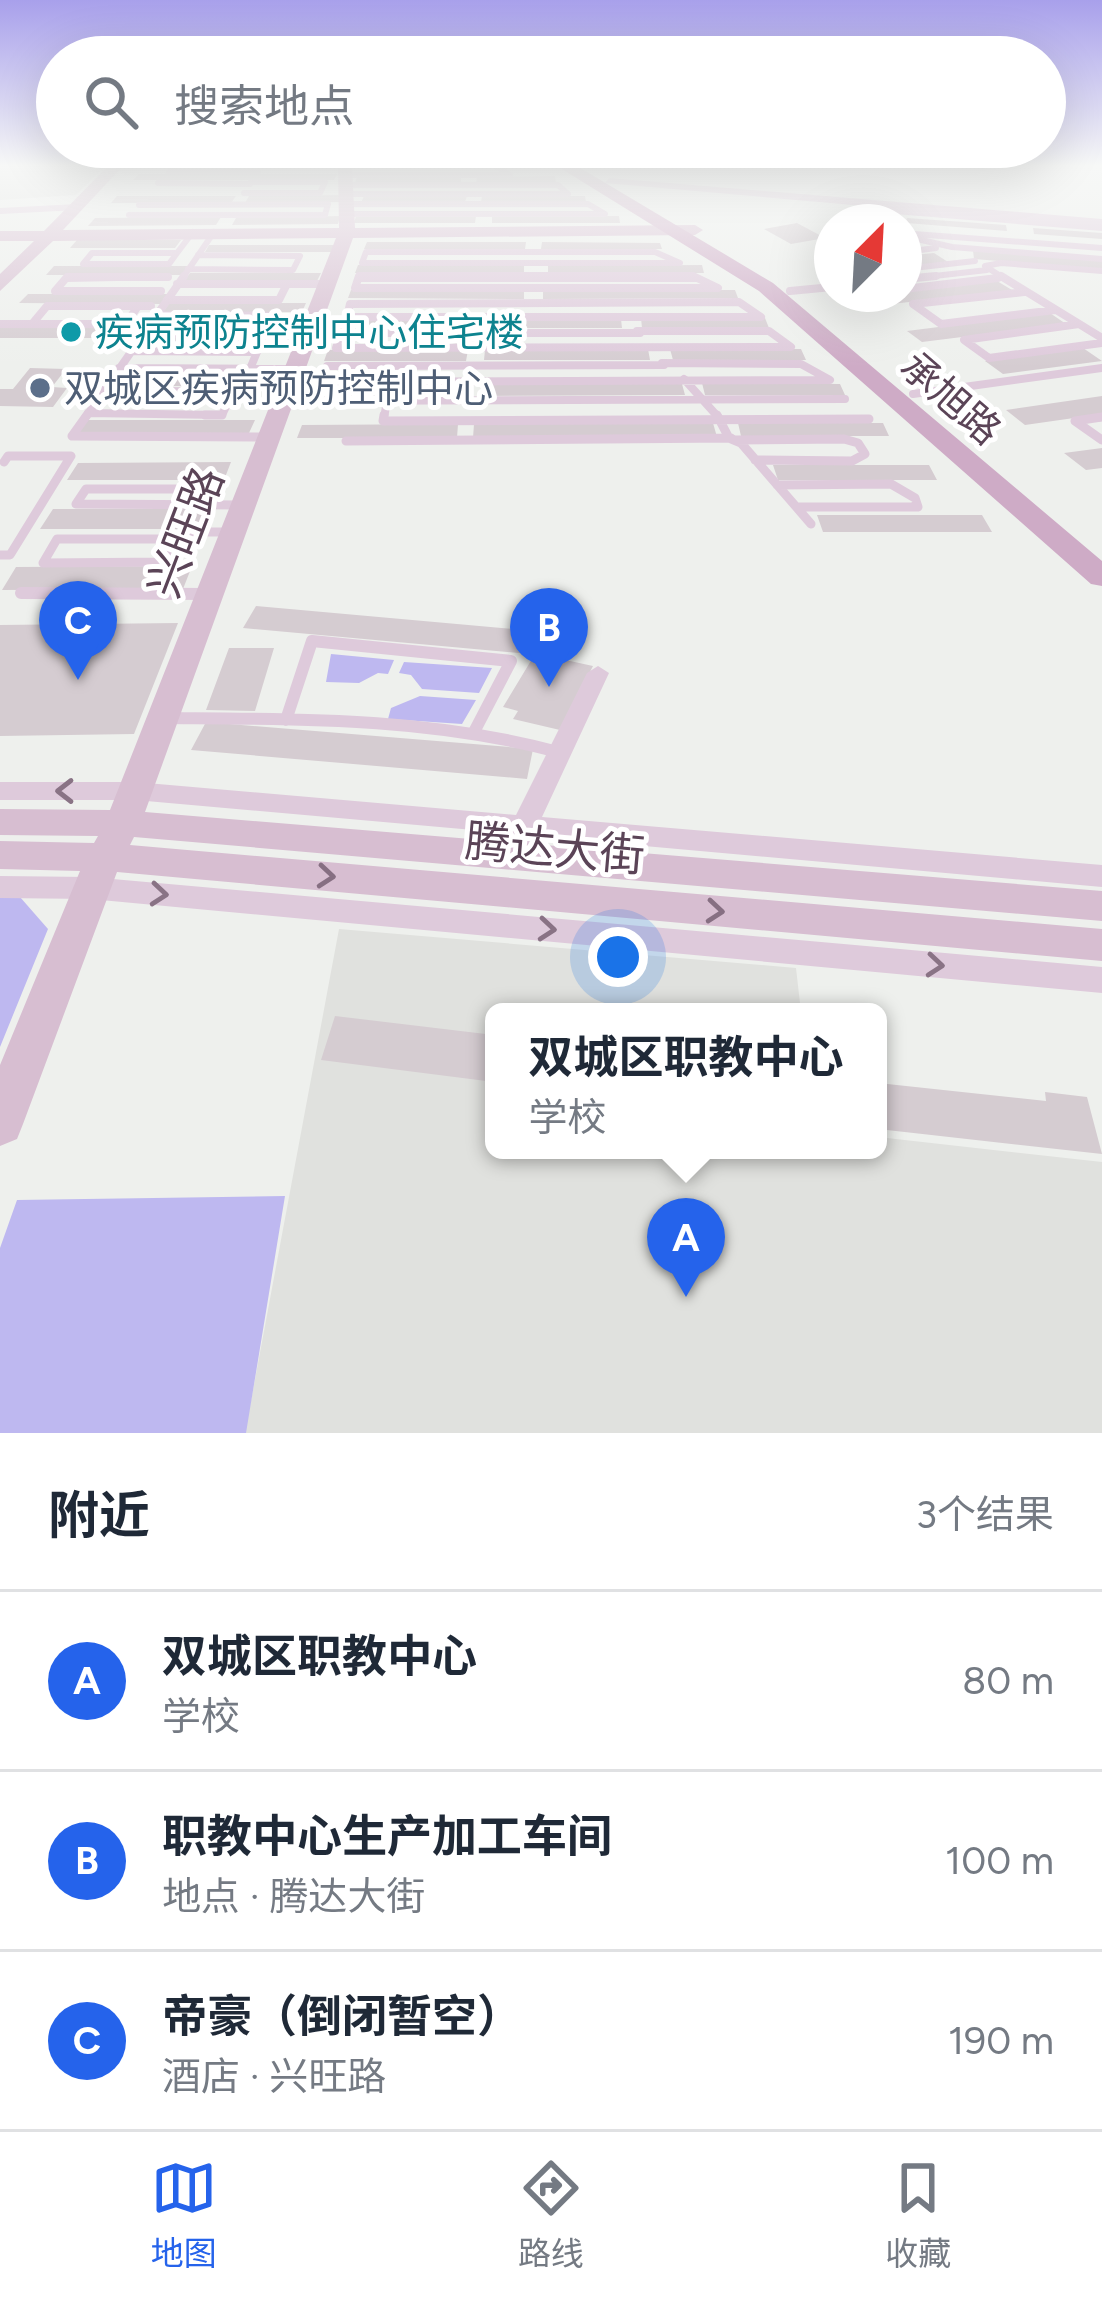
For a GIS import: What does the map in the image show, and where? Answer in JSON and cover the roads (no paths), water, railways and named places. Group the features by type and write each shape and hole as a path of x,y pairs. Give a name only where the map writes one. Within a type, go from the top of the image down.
{"main road":[{"name":"承旭路","path":"689,233 766,287 1102,578"},
{"name":"承旭路","path":"690,233 790,291 1102,552"}],"street":[{"path":"0,284 53,233"},
{"path":"0,236 71,233"},
{"name":"兴旺路","path":"0,1124 163,718 283,401 306,367 339,233"},
{"path":"598,673 518,841 1102,876"},
{"path":"0,791 113,840 1102,980"},
{"name":"腾达大街","path":"0,822 113,840 1102,945"},
{"path":"0,887 113,840"},
{"name":"腾达大街","path":"0,855 113,840 518,841 1102,906"}],"lane":[{"path":"178,253 92,253 82,264 170,264 178,253 192,233"},
{"path":"215,233 164,296 72,436 269,437"},
{"path":"534,252 536,233"},
{"path":"922,233 1102,248"},
{"path":"1023,233 1024,242"},
{"path":"922,240 952,247 1102,259"},
{"path":"922,250 952,247 1102,340"},
{"path":"366,252 534,252 655,252 680,263 362,263 366,252"},
{"path":"534,252 527,256 534,279"},
{"path":"532,317 534,279 542,256 534,252"},
{"path":"188,269 293,270 300,256 198,255"},
{"path":"922,267 975,261"},
{"path":"922,277 1001,263 1102,272"},
{"path":"83,324 130,264"},
{"path":"534,279 359,276 355,288 534,279 693,276 718,288 534,279"},
{"path":"168,278 68,278 55,291 279,300 286,284"},
{"path":"922,287 1000,278"},
{"path":"177,284 327,284"},
{"path":"790,291 814,288"},
{"path":"1024,292 913,304 940,324 1055,310"},
{"path":"739,302 761,317 347,317 350,304 612,303 739,302"},
{"path":"465,439 472,365 485,303"},
{"path":"612,303 630,316 639,332 656,346 663,364 687,380 732,439 811,524"},
{"path":"32,324 47,306 138,306 154,311 274,316 267,334 143,334"},
{"path":"0,324 126,324 138,306"},
{"path":"1079,324 964,340 988,358 1102,340"},
{"path":"769,331 791,347 336,347 340,333 639,332 769,331"},
{"path":"131,351 257,352 250,369"},
{"path":"119,368 801,364 830,380 322,382 306,367"},
{"path":"913,394 1102,368"},
{"path":"88,413 222,415 233,392 104,390"},
{"path":"283,401 844,399"},
{"path":"387,401 383,421 868,419"},
{"path":"1102,417 1075,421 1102,440"},
{"path":"346,441 844,440 858,443 865,454 852,460 755,460"},
{"path":"0,555 10,555 71,456 8,456 1,464"},
{"path":"777,485 891,484 915,498 918,507 796,508"},
{"path":"188,504 195,489 86,489 76,504 188,504 238,518"},
{"path":"178,539 57,539 43,563 167,562 178,539 181,532 238,518"},
{"path":"21,593 210,594"},
{"path":"286,720 312,641 511,661 473,732"},
{"path":"163,718 286,720 499,734 558,752"}],"place":[{"name":"疾病预防控制中心住宅楼","path":"71,332"},
{"name":"双城区疾病预防控制中心","path":"40,388"},
{"name":"帝豪（倒闭暂空）","path":"78,680"},
{"name":"职教中心生产加工车间","path":"549,687"},
{"name":"双城区职教中心","path":"686,1297"}]}
